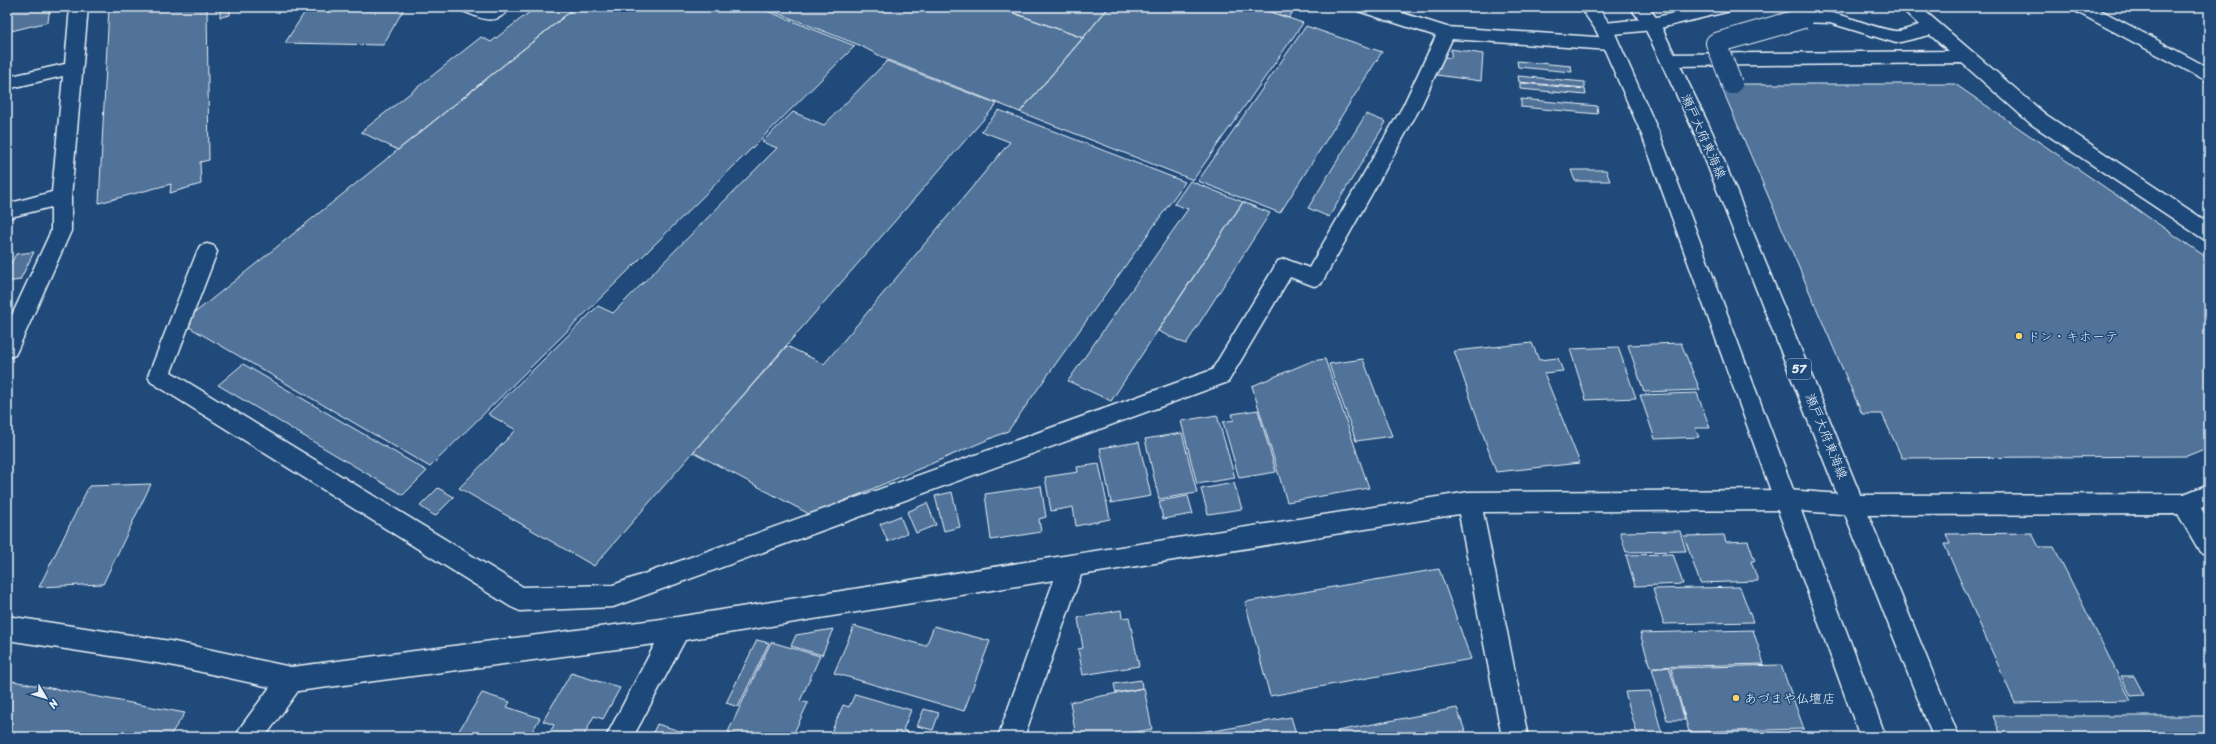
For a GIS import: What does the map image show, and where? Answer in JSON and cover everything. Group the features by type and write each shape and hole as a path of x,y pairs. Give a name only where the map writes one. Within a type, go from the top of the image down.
{"street":[{"path":"7,349 61,231 61,197 79,7"},
{"path":"469,7 491,16 501,7"},
{"path":"1364,7 1446,33 1607,37 1646,15 1724,7"},
{"path":"1589,7 1607,37 1651,135 1787,500 1873,737"},
{"path":"1909,7 2038,119 2209,233"},
{"path":"2081,7 2209,76"},
{"name":"瀬戸大府東海線","path":"1646,15 1704,134 1855,505 1946,737"},
{"path":"1732,84 1716,43 1804,18 1831,17 1896,37 1932,28"},
{"path":"206,252 159,376 520,599 613,596 1220,376 1285,267 1314,278 1412,106 1446,33"},
{"path":"1669,60 1966,57"},
{"path":"7,83 73,68"},
{"path":"7,211 61,197"},
{"path":"7,628 170,653 291,679 677,629 1469,502 1787,500 1855,505 2185,504 2209,494"},
{"path":"1469,502 1515,737"},
{"path":"2185,504 2209,544"},
{"path":"1011,737 1072,565"},
{"path":"619,737 677,629"},
{"path":"249,737 291,679"}],"building":[{"path":"7,7 50,7 48,22 7,32"},
{"path":"109,7 207,7 209,160 200,162 201,184 170,193 171,184 99,203"},
{"path":"220,7 230,7 230,15 220,17"},
{"path":"308,7 405,7 383,45 285,43"},
{"path":"536,7 576,7 398,150 361,132 481,37 491,42"},
{"path":"576,7 757,7 855,46 430,467 182,323"},
{"path":"762,7 997,7 1083,38 1020,112 888,60 859,45"},
{"path":"997,7 1109,7 1083,38"},
{"path":"1109,7 1256,7 1303,23 1193,180 1020,112"},
{"path":"1256,7 1296,7 1289,18"},
{"path":"1306,26 1382,52 1280,213 1198,181"},
{"path":"1451,49 1483,54 1481,81 1436,75 1438,56 1451,58"},
{"path":"887,61 997,104 594,566 459,488 516,430 488,414 598,306 613,313 777,148 762,142 793,112 824,125"},
{"path":"1517,61 1571,66 1572,72 1518,67"},
{"path":"1518,76 1585,82 1585,88 1519,82"},
{"path":"1520,83 1585,89 1586,95 1520,89"},
{"name":"ドン・キホーテ","path":"1720,84 1955,84 2209,259 2209,447 2187,456 1902,458 1882,414 1862,414"},
{"path":"1521,99 1597,106 1598,114 1521,107"},
{"path":"999,110 1185,182 1008,431 811,515 693,452 787,346 824,364 1010,142 981,131"},
{"path":"1366,114 1386,122 1329,217 1308,208"},
{"path":"1571,170 1606,170 1610,181 1575,181"},
{"path":"1190,181 1243,202 1111,401 1068,381 1188,209 1174,204"},
{"path":"1243,202 1270,213 1186,344 1158,331"},
{"path":"34,252 20,280 7,282 7,271 16,254"},
{"path":"1532,343 1539,360 1558,358 1563,371 1544,373 1580,463 1496,472 1454,351"},
{"path":"1681,343 1700,390 1644,392 1628,345"},
{"path":"1618,347 1636,398 1586,400 1570,349"},
{"path":"1325,359 1369,488 1287,502 1252,386 1312,361"},
{"path":"1363,359 1392,436 1356,441 1329,364"},
{"path":"243,364 427,471 403,495 218,385"},
{"path":"1697,393 1710,428 1695,428 1699,437 1655,439 1640,395"},
{"path":"1258,410 1276,472 1239,478 1223,422 1234,420 1232,414"},
{"path":"1217,415 1235,478 1197,484 1181,421"},
{"path":"1182,433 1197,493 1159,499 1145,439"},
{"path":"1139,442 1151,496 1111,503 1100,448"},
{"path":"1099,464 1110,519 1076,526 1073,507 1051,511 1045,477 1078,472 1077,467"},
{"path":"1234,483 1242,509 1208,514 1201,489"},
{"path":"151,484 103,584 39,587 89,486"},
{"path":"1041,486 1046,517 1039,519 1041,532 991,540 985,494"},
{"path":"438,488 454,497 435,516 420,506"},
{"path":"952,492 960,527 944,531 935,496"},
{"path":"1188,496 1193,514 1163,519 1159,501"},
{"path":"927,503 936,525 916,533 907,512"},
{"path":"900,516 907,533 888,542 880,524"},
{"path":"1680,531 1686,551 1626,552 1620,532"},
{"path":"2032,533 2039,547 2054,547 2131,701 2015,703 1944,544 1950,544 1946,534"},
{"path":"1724,535 1726,542 1748,541 1755,561 1751,561 1758,581 1700,583 1684,536"},
{"path":"1673,554 1683,584 1635,586 1626,555"},
{"path":"1439,569 1471,659 1270,696 1245,602"},
{"path":"1740,587 1753,622 1664,624 1653,589"},
{"path":"1121,610 1122,618 1129,617 1139,666 1083,675 1078,649 1083,648 1078,618"},
{"path":"854,626 926,646 934,626 990,641 964,711 834,673"},
{"path":"833,629 822,655 791,646 796,635"},
{"path":"1753,630 1764,664 1650,667 1640,633"},
{"path":"757,640 769,643 738,707 726,703"},
{"path":"771,642 820,656 800,701 808,703 792,737 773,731 770,737 745,737 728,732"},
{"name":"あづまや仏壇店","path":"1781,665 1804,729 1689,732 1671,668"},
{"path":"1669,667 1685,720 1667,720 1652,669"},
{"path":"571,673 620,688 603,719 594,716 583,737 547,737 554,725 543,721"},
{"path":"2121,676 2134,676 2144,695 2131,696"},
{"path":"7,680 185,713 169,737 7,737"},
{"path":"1141,680 1142,688 1116,693 1114,684"},
{"path":"1144,688 1152,729 1110,737 1076,737 1070,702"},
{"path":"1650,691 1663,737 1638,737 1625,692"},
{"path":"482,693 510,702 507,707 540,718 529,737 455,737"},
{"path":"855,694 911,710 903,730 911,733 910,737 829,737 843,705 849,707"},
{"path":"1457,708 1467,737 1339,737 1337,731"},
{"path":"924,709 939,713 933,730 917,726"},
{"path":"1993,716 2209,716 2209,737 2002,737"},
{"path":"1291,717 1297,737 1216,737 1214,731"},
{"path":"657,724 696,736 651,737"},
{"path":"1212,730 1214,737 1179,735"}],"place":[{"name":"ドン・キホーテ","path":"2019,336"},
{"name":"あづまや仏壇店","path":"1736,698"}]}
